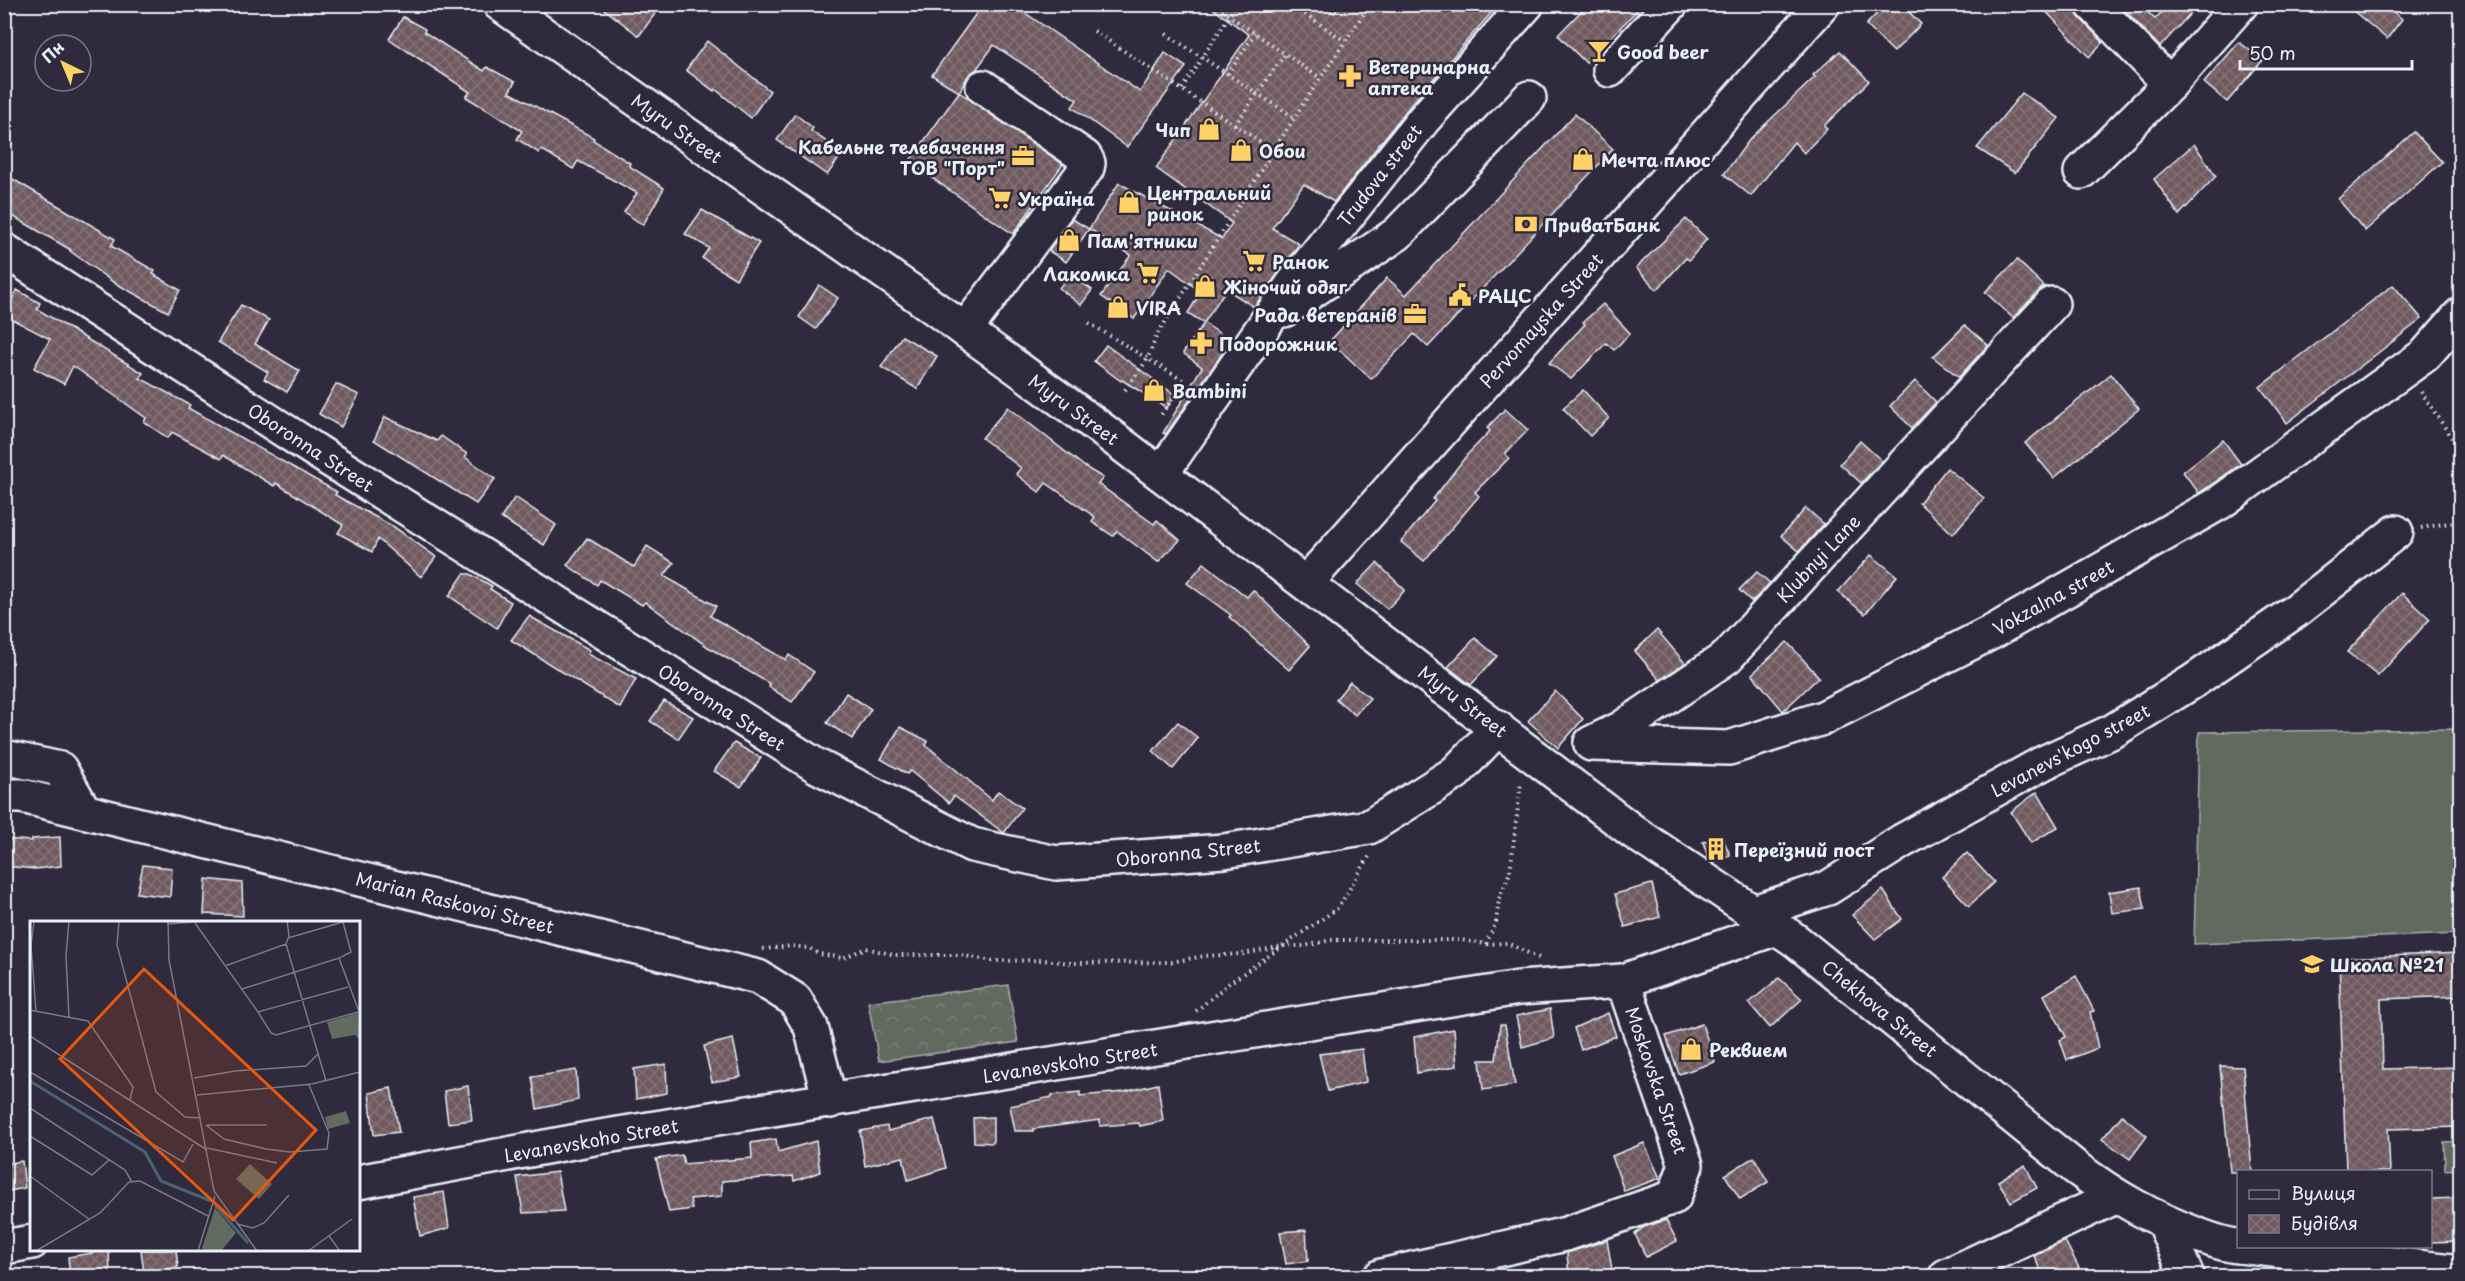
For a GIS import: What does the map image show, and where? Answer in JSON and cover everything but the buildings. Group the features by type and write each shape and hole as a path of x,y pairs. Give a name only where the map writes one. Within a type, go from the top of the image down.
{"street":[{"name":"Myru Street","path":"500,4 965,330 1161,474 1498,728 1535,772 1635,833"},
{"name":"Trudova street","path":"1161,474 1293,284 1424,119 1527,4"},
{"path":"1610,70 1671,4"},
{"name":"Pervomayska Street","path":"1306,583 1823,4"},
{"path":"2091,4 2170,84"},
{"path":"2081,172 2170,84 2241,4"},
{"path":"965,330 1087,168 1088,163 1085,157 983,87"},
{"path":"1267,321 1397,234 1529,98"},
{"name":"Oboronna Street","path":"4,250 327,458 817,766 972,844 1056,863 1224,851 1369,827 1455,773 1498,728"},
{"name":"Klubnyi Lane","path":"1535,772 1622,728 1727,657 2052,304"},
{"name":"Vokzalna street","path":"1591,744 1728,748 1823,718 1994,631 2219,503 2425,355 2460,315"},
{"name":"Levanevs'kogo street","path":"1765,920 1828,888 1902,841 2043,763 2113,731 2192,682 2294,612 2396,532"},
{"path":"4,757 60,769 84,811"},
{"name":"Marian Raskovoi Street","path":"4,796 22,796 759,977 795,1000 806,1018 811,1028 830,1101"},
{"name":"Chekhova Street","path":"1635,833 1795,940 2076,1168 2115,1197 2163,1221 2228,1245 2237,1246"},
{"name":"Levanevskoho Street","path":"360,1182 594,1138 1519,988 1623,981 1765,920"},
{"name":"Moskovska Street","path":"1381,1276 1566,1234 1674,1197 1686,1165 1623,981"},
{"path":"1946,1276 2115,1197"},
{"path":"2163,1221 2187,1276"},
{"path":"4,1247 30,1242"},
{"name":"Chekhova Street","path":"2256,1248 2460,1272"}],"path":[{"path":"1212,4 1320,78"},
{"path":"1182,89 1237,4"},
{"path":"1290,4 1346,41"},
{"path":"1125,390 1148,360 1157,335 1294,118 1370,4"},
{"path":"1094,31 1274,152"},
{"path":"1228,74 1255,33"},
{"path":"1166,34 1294,118"},
{"path":"1235,125 1285,54"},
{"path":"1089,324 1184,381 1161,415"},
{"path":"2403,371 2436,411 2460,450"},
{"path":"2396,532 2460,522"},
{"path":"1486,944 1496,922 1499,899 1510,872 1535,772"},
{"path":"1194,1013 1219,991 1338,908 1370,857 1369,827"},
{"path":"760,950 793,946 843,958 866,948 895,955 960,955 993,961 1172,962 1204,956 1243,954 1283,945 1305,946 1331,940 1362,939 1401,942 1461,940 1486,944 1507,943 1543,961"}],"green space":[{"path":"2460,729 2460,934 2194,944 2199,732"},
{"path":"1008,985 1018,1042 879,1061 868,1002"},
{"path":"2460,1141 2460,1169 2445,1170 2444,1142"}],"place":[{"name":"Good beer","path":"1599,51"},
{"name":"Ветеринарна аптека","path":"1350,76"},
{"name":"Чип","path":"1209,129"},
{"name":"Обои","path":"1241,150"},
{"name":"Кабельне телебачення ТОВ \"Порт\"","path":"1023,156"},
{"name":"Мечта плюс","path":"1583,159"},
{"name":"Україна","path":"1000,198"},
{"name":"Центральний ринок","path":"1129,202"},
{"name":"ПриватБанк","path":"1526,224"},
{"name":"Пам'ятники","path":"1069,240"},
{"name":"Ранок","path":"1254,261"},
{"name":"Лакомка","path":"1148,273"},
{"name":"Жіночий одяг","path":"1205,286"},
{"name":"РАЦС","path":"1460,295"},
{"name":"VIRA","path":"1118,307"},
{"name":"Рада ветеранів","path":"1415,314"},
{"name":"Подорожник","path":"1201,343"},
{"name":"Bambini","path":"1154,390"},
{"name":"Переїзний пост","path":"1716,849"},
{"name":"Школа №21","path":"2312,964"},
{"name":"Реквием","path":"1691,1049"}]}
